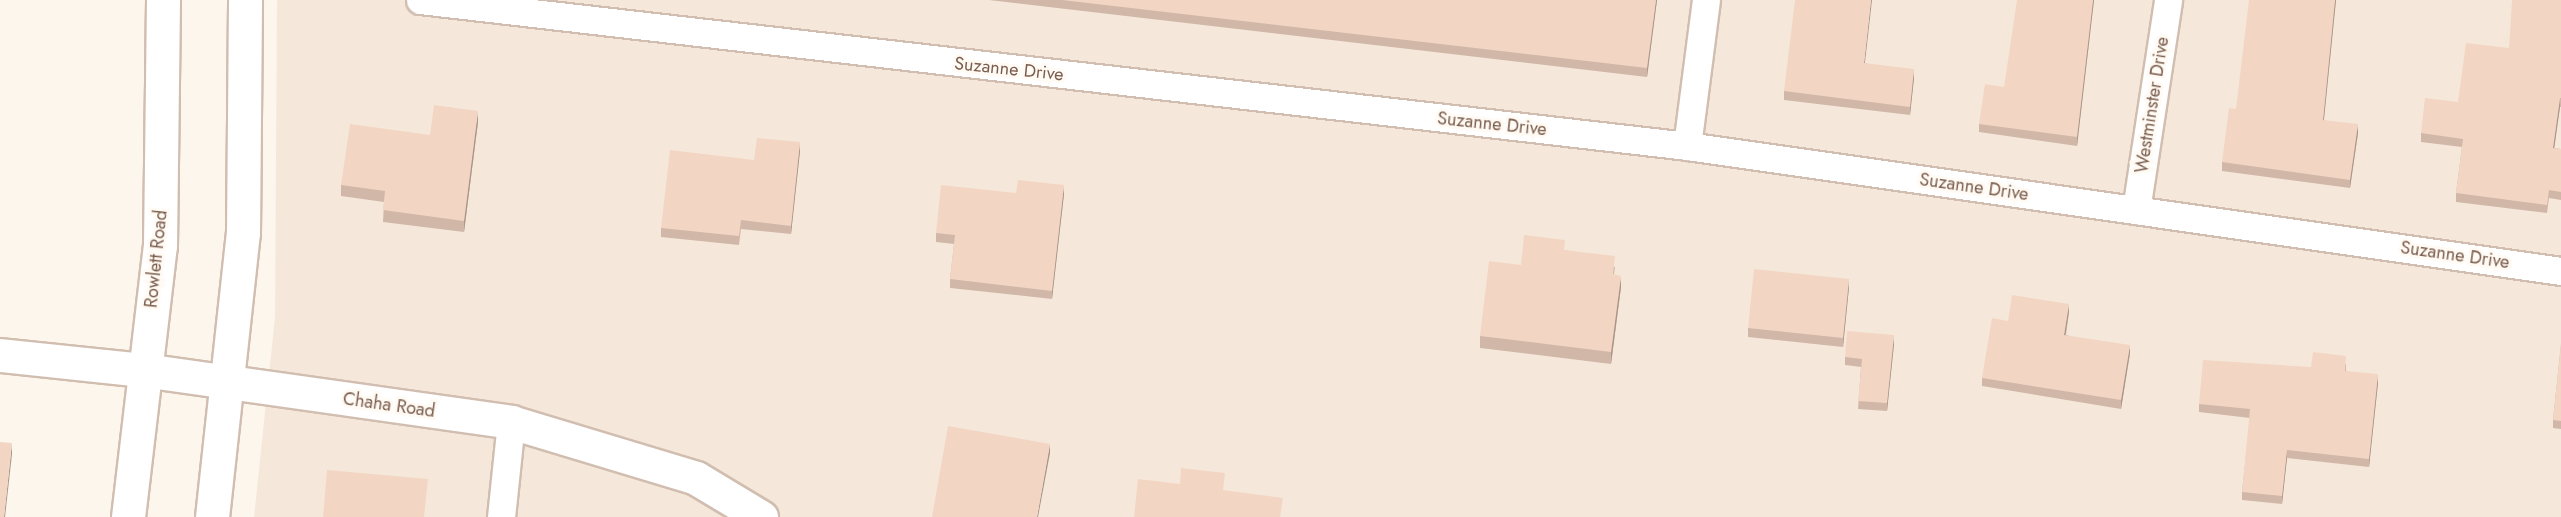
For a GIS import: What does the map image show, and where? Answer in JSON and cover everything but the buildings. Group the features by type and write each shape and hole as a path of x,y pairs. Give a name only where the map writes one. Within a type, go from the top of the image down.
{"main road":[{"name":"Rowlett Road","path":"128,517 160,235 163,0"},
{"path":"212,517 229,382 243,233 245,0"},
{"name":"Chaha Road","path":"0,356 143,370 511,422 696,478 762,517"}],"street":[{"name":"Suzanne Drive","path":"420,0 510,6 1687,146 2561,271"},
{"path":"1687,146 1706,0"},
{"name":"Westminster Drive","path":"2136,210 2168,0"},
{"path":"501,517 511,422"}],"shaded area":[{"path":"277,0 2561,0 2561,517 254,517 275,317"}]}
